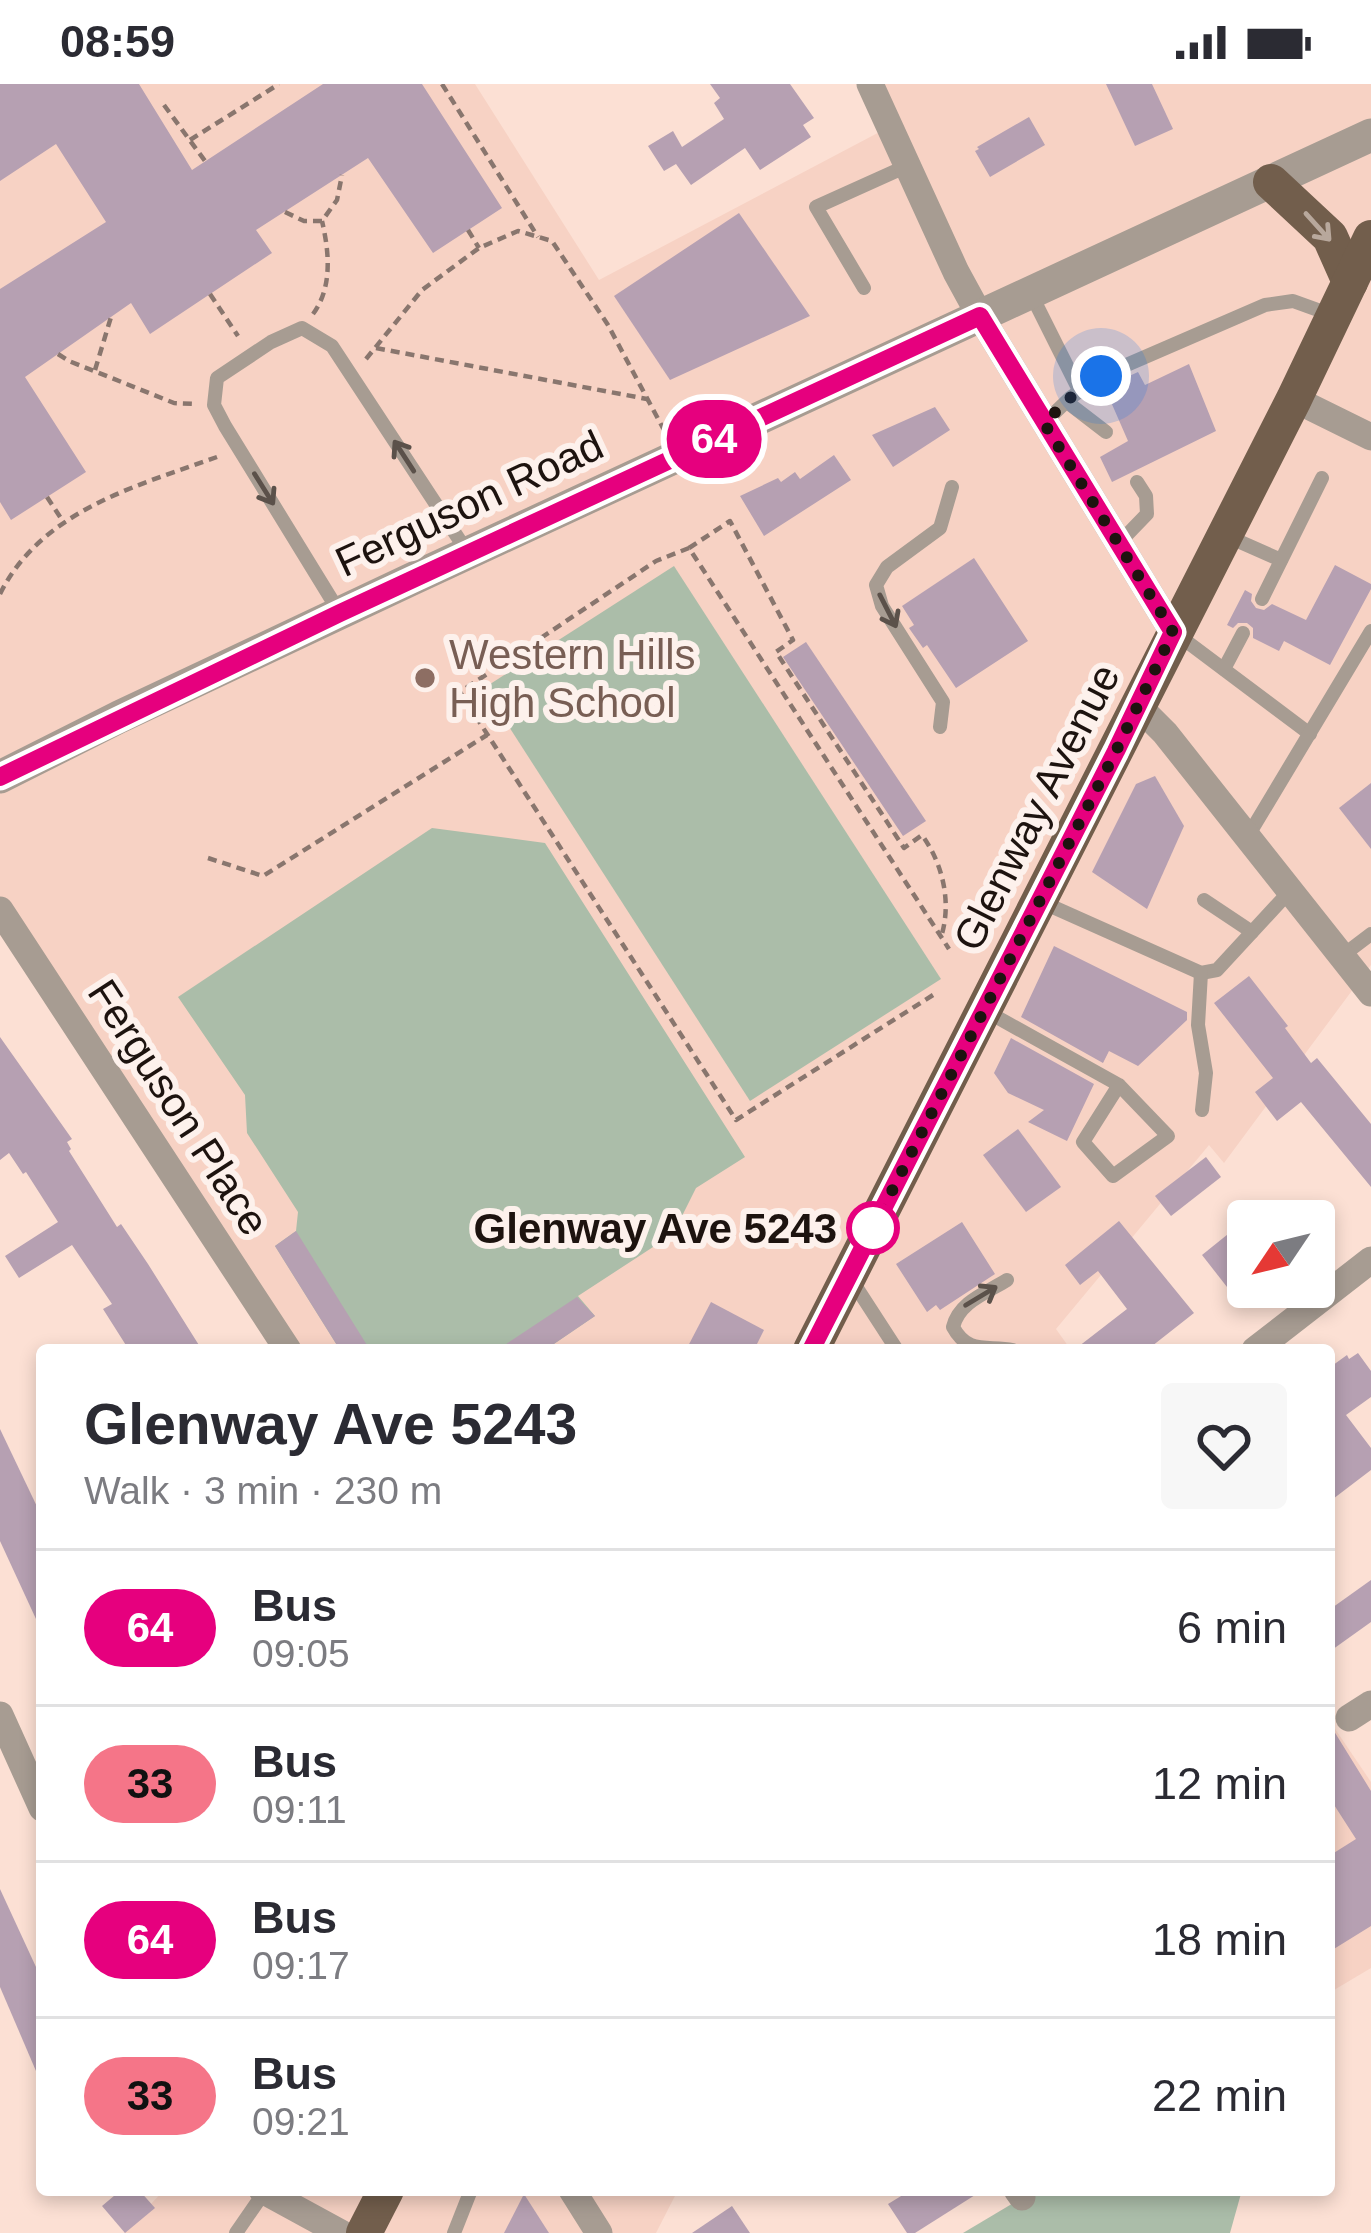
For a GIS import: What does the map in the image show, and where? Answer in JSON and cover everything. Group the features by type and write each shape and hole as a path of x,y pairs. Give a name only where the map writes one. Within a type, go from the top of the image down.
{"main road":[{"path":"1271,182 1330,237 1350,282"},
{"name":"Glenway Avenue","path":"814,1344 1294,399 1371,238"},
{"path":"364,2233 383,2196"}],"street":[{"path":"870,84 980,316 1173,632"},
{"name":"Ferguson Road","path":"0,777 340,613 1371,135"},
{"path":"1294,399 1371,437"},
{"path":"1137,705 1371,993"},
{"name":"Ferguson Place","path":"0,910 284,1344"},
{"path":"1263,1344 1371,1260"},
{"path":"0,1715 36,1795"},
{"path":"272,2196 341,2233"},
{"path":"576,2196 598,2233"}],"lane":[{"path":"864,288 816,208 907,166"},
{"path":"1031,292 1080,392"},
{"path":"1044,423 1101,376 1265,305 1293,302 1334,316"},
{"path":"340,613 214,405 217,377 271,342 302,328 332,346 468,554"},
{"path":"1066,402 1106,432"},
{"path":"1262,599 1322,478"},
{"path":"1119,543 1147,514 1146,496 1137,482"},
{"path":"940,727 943,702 882,606 876,585 887,567 940,528 952,487"},
{"path":"1224,535 1281,560"},
{"path":"1247,836 1371,631"},
{"path":"1173,632 1310,734"},
{"path":"1224,669 1243,634"},
{"path":"1040,901 1201,973 1216,970 1289,892"},
{"path":"1204,900 1252,932"},
{"path":"1342,956 1371,934"},
{"path":"1201,973 1198,1025 1206,1073 1202,1110"},
{"path":"984,1010 1119,1085 1168,1136 1113,1176 1083,1142 1119,1085"},
{"path":"848,1276 894,1344"},
{"path":"968,1344 953,1328 956,1315 1007,1280"},
{"path":"236,2233 260,2196"},
{"path":"454,2233 469,2196"}],"path":[{"path":"190,140 279,84"},
{"path":"442,84 538,237"},
{"path":"164,105 205,161"},
{"path":"285,212 304,221 322,220 338,200 342,175"},
{"path":"302,328 323,302 328,246 322,220"},
{"path":"468,230 479,248"},
{"path":"352,376 422,290 479,248 518,231 552,242 608,325 678,456"},
{"path":"210,294 251,356"},
{"path":"94,370 111,317"},
{"path":"375,348 647,398"},
{"path":"58,354 174,403 214,405"},
{"path":"0,594 36,544 82,509 238,449"},
{"path":"46,497 64,523"},
{"path":"933,995 736,1120 460,692 656,561 689,548 730,521 794,640 776,652 904,848 922,835 930,846 942,875 948,917 941,937"},
{"path":"689,548 949,949"},
{"path":"208,858 263,876 487,735"}],"shaded area":[{"name":"Western Hills High School","path":"0,84 475,84 599,280 889,127 870,84 1371,84 1371,965 1224,1163 1209,1145 1056,1329 1067,1344 284,1344 0,910"},
{"path":"1335,1729 1371,1782 1371,1968 1335,1989"},
{"path":"158,2196 675,2196 656,2233 124,2233"}],"green space":[{"path":"674,566 941,979 750,1101 484,688"},
{"path":"432,828 545,843 745,1157 696,1188 673,1234 578,1296 595,1316 554,1344 336,1344 275,1246 296,1231 298,1212 247,1133 245,1095 178,997"},
{"path":"1025,2196 1240,2196 1230,2233 963,2233"}],"building":[{"path":"0,84 139,84 192,170 323,84 422,84 502,208 433,253 368,158 256,230 272,253 150,334 131,303 25,377 86,472 11,520 0,502 0,289 106,222 56,144 0,181"},
{"path":"710,84 790,84 814,118 803,125 811,137 760,170 745,148 691,185 676,164 664,171 648,146 673,131 682,147 724,119 714,103 720,98"},
{"path":"1106,84 1152,84 1173,129 1135,146"},
{"path":"1029,117 1045,145 990,177 977,147"},
{"path":"739,213 810,316 670,380 614,296"},
{"path":"1189,364 1216,431 1112,482 1100,457 1128,441 1111,402 1121,395 1114,383 1138,372 1145,385"},
{"path":"935,407 950,430 893,467 872,435"},
{"path":"834,455 851,480 764,536 740,496 795,472 800,479"},
{"path":"974,558 1028,641 956,688 927,645 923,648 909,628 914,625 902,606"},
{"path":"1335,565 1371,584 1371,589 1330,665 1284,641 1279,651 1253,638 1253,628 1247,623 1227,625 1245,590 1252,594 1256,608 1264,610 1272,604 1306,620"},
{"path":"806,642 926,821 903,836 783,657"},
{"path":"1155,776 1184,826 1147,909 1092,872 1136,784"},
{"path":"1371,783 1371,849 1339,808"},
{"path":"1054,946 1187,1012 1187,1020 1138,1066 1109,1051 1103,1063 1021,1017"},
{"path":"1249,976 1311,1063 1317,1058 1371,1124 1371,1187 1301,1102 1277,1121 1255,1092 1273,1078 1214,1003"},
{"path":"0,1037 72,1139 67,1142 69,1151 198,1344 125,1344 103,1309 112,1304 72,1245 19,1278 5,1256 58,1222 9,1153 0,1160"},
{"path":"1011,1038 1094,1084 1067,1141 1028,1122 1044,1110 1008,1093 994,1073"},
{"path":"1018,1129 1061,1187 1026,1212 983,1155"},
{"path":"1206,1157 1221,1177 1171,1216 1155,1196"},
{"path":"1119,1221 1194,1313 1155,1344 1082,1344 1127,1309 1098,1271 1080,1285 1065,1265"},
{"path":"962,1222 995,1274 940,1310 936,1305 927,1312 896,1264"},
{"path":"296,1231 366,1344 336,1344 275,1246"},
{"path":"1227,1235 1227,1287 1202,1255"},
{"path":"577,1297 595,1316 554,1344 506,1344"},
{"path":"711,1302 764,1330 757,1344 689,1344"},
{"path":"1358,1353 1371,1371 1371,1397 1346,1415 1371,1448 1371,1470 1335,1497 1335,1364 1347,1355 1349,1359"},
{"path":"0,1429 36,1504 36,1619 0,1541"},
{"path":"1371,1580 1371,1622 1335,1648 1335,1606"},
{"path":"1335,1733 1371,1791 1371,1926 1335,1948 1335,1852 1356,1839 1335,1806"},
{"path":"0,1889 36,1967 36,2071 0,1987"},
{"path":"114,2196 144,2196 155,2208 125,2233 102,2206"},
{"path":"525,2196 549,2233 504,2233"},
{"path":"901,2196 974,2196 915,2233 907,2233 888,2204"},
{"path":"732,2206 750,2233 692,2233"}],"bus line":[{"name":"64","path":"0,777 340,613 980,316 1173,632 814,1344"}],"place":[{"name":"Western Hills High School","path":"425,678"},
{"name":"Glenway Ave 5243","path":"873,1228"}],"route":[{"path":"873,1228 868,1238 1173,632 1044,423 1101,376"}]}
